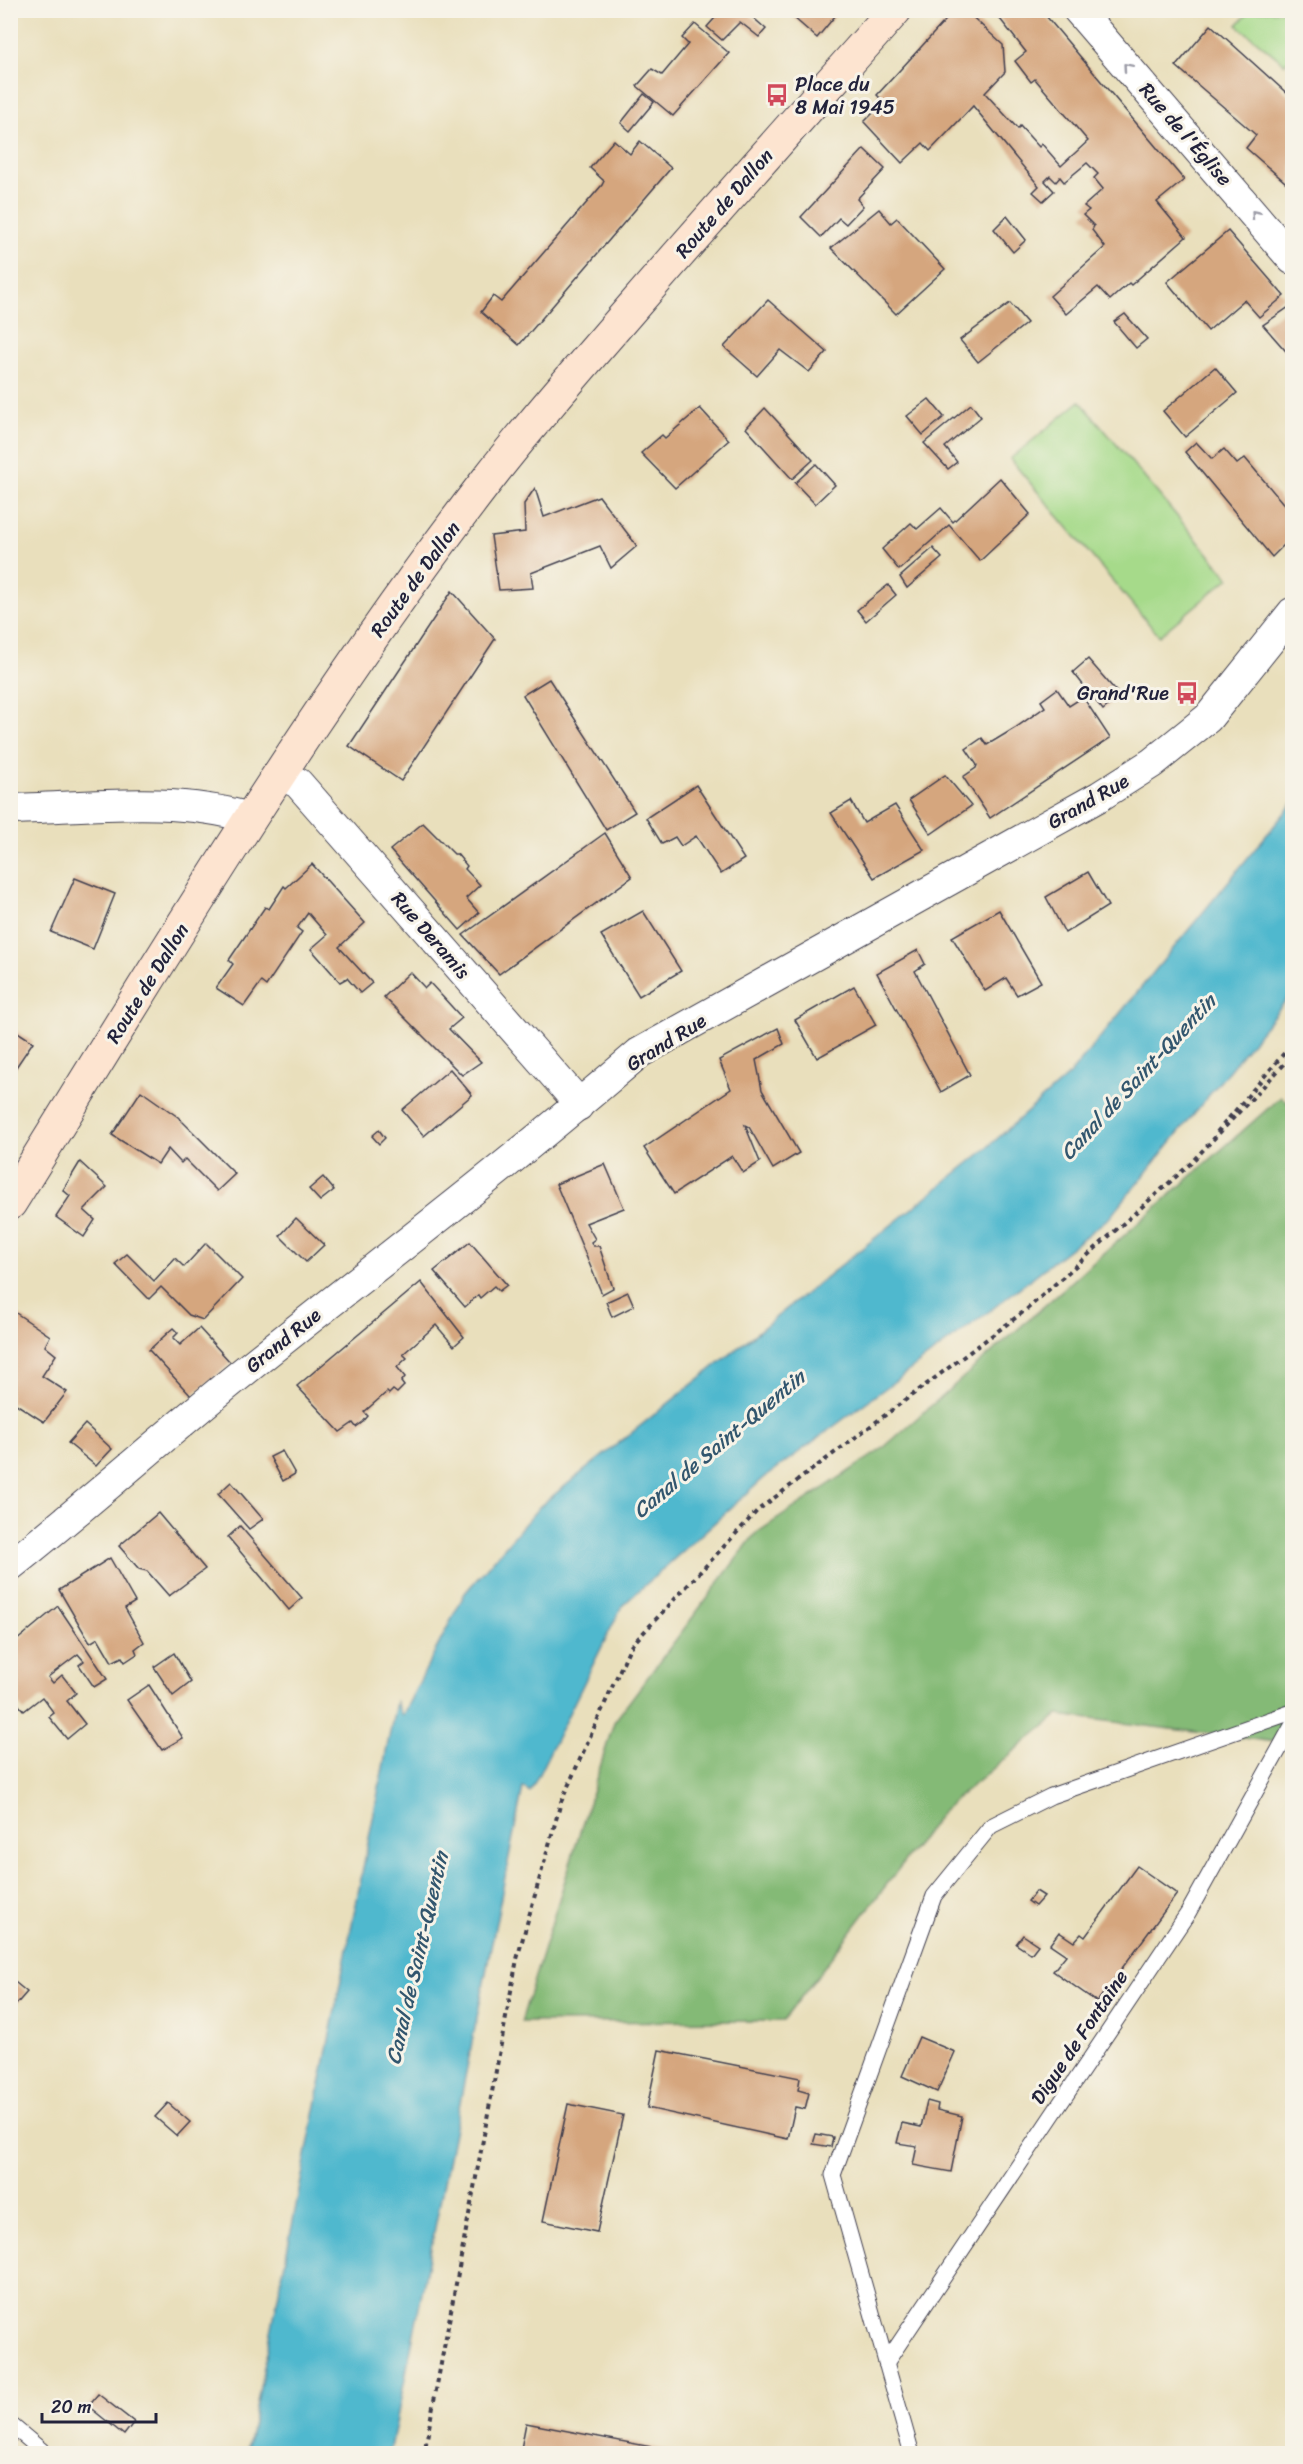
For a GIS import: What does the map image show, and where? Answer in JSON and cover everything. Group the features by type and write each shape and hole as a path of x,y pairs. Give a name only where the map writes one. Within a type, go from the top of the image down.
{"street":[{"name":"Route de Dallon","path":"10,1203 278,774 394,606 488,479 666,268 895,10"},
{"name":"Rue de l'Église","path":"1078,10 1293,259"},
{"name":"Grand Rue","path":"10,1566 77,1513 244,1371 578,1106 639,1053 1100,795 1152,763 1208,718 1293,613"},
{"name":"Rue Deramis","path":"278,774 298,783 569,1092 578,1106"},
{"path":"10,809 159,805 227,811 250,818"}],"lane":[{"path":"912,2454 833,2175 934,1896 991,1826 1051,1796 1293,1712"},
{"name":"Digue de Fontaine","path":"886,2363 1188,1913 1293,1726"},
{"path":"10,2424 46,2454"}],"path":[{"path":"1189,1165 1293,1044"},
{"path":"424,2454 517,1959 561,1802 630,1647 758,1510 1026,1311 1189,1165 1293,1056"}],"green space":[{"path":"1250,11 1292,11 1292,56 1285,64 1237,25"},
{"path":"1080,401 1229,578 1159,636 1010,459"},
{"path":"1281,1097 1292,1106 1292,1744 1058,1715 944,1809 783,2021 521,2022 614,1722 755,1534 882,1449"}],"water":[{"name":"Canal de Saint-Quentin","path":"1292,804 1292,993 1110,1217 991,1310 764,1478 622,1606 530,1792 523,1787 390,2453 247,2453 396,1702 402,1716 465,1593 540,1506 980,1154 1070,1074"}],"building":[{"path":"722,10 750,10 748,13 766,29 759,37 740,22 722,40 707,27"},
{"path":"785,10 840,10 817,38"},
{"path":"955,10 965,10 1003,45 1005,72 985,93 1018,129 1020,126 1039,147 1042,144 1061,166 1088,141 1035,79 1031,82 1015,61 1026,52 993,10 1041,10 1184,180 1157,202 1186,237 1131,285 1129,283 1110,300 1098,287 1066,314 1050,296 1105,247 1092,230 1094,226 1083,215 1089,210 1084,206 1103,189 1094,178 1098,174 1087,163 1064,182 1060,177 1056,182 1050,176 1045,181 1054,191 1043,201 1033,192 1039,186 973,106 930,151 923,143 902,163 864,122 884,102 877,95"},
{"path":"695,24 729,53 673,116 637,86 652,69 662,75 688,44 682,38"},
{"path":"1211,25 1292,96 1292,188 1246,148 1256,135 1176,66"},
{"path":"644,94 654,102 630,131 621,123"},
{"path":"614,140 630,154 640,141 671,168 519,345 481,312 493,296 501,302 602,185 604,181 590,168"},
{"path":"864,149 885,169 857,199 863,206 846,224 839,218 821,237 801,217"},
{"path":"879,209 891,223 897,218 945,269 896,314 831,248"},
{"path":"1007,216 1026,240 1013,252 994,229"},
{"path":"1228,231 1284,296 1259,317 1244,300 1208,331 1167,282"},
{"path":"768,300 827,352 809,372 780,350 757,376 724,347"},
{"path":"1010,303 1027,323 978,362 960,340"},
{"path":"1292,305 1292,358 1263,325"},
{"path":"1125,314 1147,339 1136,348 1114,322"},
{"path":"1215,367 1237,393 1185,437 1163,411"},
{"path":"929,399 944,417 923,435 907,416"},
{"path":"971,404 981,417 945,447 957,462 948,469 924,443"},
{"path":"700,408 729,440 675,488 641,453 662,435 665,438"},
{"path":"765,408 813,460 792,479 746,428"},
{"path":"1196,442 1212,459 1224,449 1237,464 1245,458 1292,514 1292,537 1272,557 1185,452"},
{"path":"816,464 835,485 815,504 795,483"},
{"path":"1000,478 1030,514 980,561 949,525 899,570 882,549 911,523 917,529 941,508 953,522"},
{"path":"535,488 544,517 599,496 637,546 611,568 600,546 531,573 533,588 499,590 491,536 525,532 524,504"},
{"path":"933,548 942,558 907,588 900,577"},
{"path":"888,585 896,595 866,621 857,610"},
{"path":"452,591 495,639 401,781 349,746"},
{"path":"1088,659 1120,696 1103,710 1073,672"},
{"path":"549,679 635,812 606,830 523,695"},
{"path":"1057,689 1069,706 1083,697 1110,738 990,818 963,777 977,765 966,749 982,738 987,745 1015,728 1045,707 1041,701"},
{"path":"945,775 971,806 931,834 909,800"},
{"path":"696,785 744,859 721,874 696,836 681,846 675,837 662,844 646,818"},
{"path":"851,801 864,823 895,805 924,850 874,878 831,813"},
{"path":"423,823 454,854 457,854 467,866 465,869 480,885 466,898 479,913 460,930 390,850"},
{"path":"605,833 632,877 499,974 463,935"},
{"path":"312,864 365,923 339,947 372,983 360,993 347,978 340,982 311,949 327,935 308,913 297,928 302,932 266,986 261,982 244,1006 216,988 233,964 229,960 265,907 269,909 284,886 286,888"},
{"path":"1088,872 1108,906 1065,933 1046,897"},
{"path":"75,878 115,894 93,949 51,932"},
{"path":"999,910 1041,982 1017,995 1006,978 985,991 952,937"},
{"path":"643,911 681,971 639,996 601,935"},
{"path":"918,950 925,964 915,971 970,1075 941,1092 877,973"},
{"path":"410,972 425,988 430,983 462,1018 449,1029 481,1062 462,1075 384,997"},
{"path":"854,986 876,1025 817,1058 795,1020"},
{"path":"10,1027 33,1042 10,1076"},
{"path":"778,1028 784,1044 756,1060 762,1090 799,1153 773,1169 749,1127 745,1125 760,1162 743,1173 732,1156 674,1194 644,1148 731,1089 719,1060"},
{"path":"450,1069 472,1095 424,1136 402,1110"},
{"path":"141,1091 178,1117 235,1174 217,1191 185,1159 181,1163 168,1149 158,1164 112,1135"},
{"path":"379,1130 385,1138 379,1144 372,1136"},
{"path":"80,1162 107,1187 84,1210 95,1220 84,1237 56,1217 70,1196 63,1190"},
{"path":"605,1164 624,1208 586,1223 595,1239 591,1242 593,1246 599,1246 613,1288 602,1294 556,1184"},
{"path":"323,1177 334,1190 320,1201 309,1189"},
{"path":"296,1218 324,1245 306,1262 280,1236"},
{"path":"470,1242 507,1285 499,1291 494,1286 480,1298 478,1295 465,1307 434,1271"},
{"path":"206,1243 242,1279 203,1320 189,1315 161,1287 149,1299 115,1264 127,1254 154,1281 175,1258 184,1267"},
{"path":"421,1282 464,1337 454,1346 436,1325 403,1354 407,1358 397,1367 405,1377 401,1382 404,1386 397,1393 393,1390 389,1394 387,1392 364,1412 368,1416 363,1422 356,1427 353,1423 340,1432 297,1386"},
{"path":"628,1292 634,1306 612,1317 606,1302"},
{"path":"10,1309 50,1336 45,1346 56,1355 42,1376 67,1392 44,1422 13,1402 10,1405"},
{"path":"173,1328 178,1333 173,1338 180,1345 199,1328 231,1363 191,1396 149,1350"},
{"path":"85,1424 112,1449 96,1466 68,1443"},
{"path":"282,1451 295,1474 283,1481 270,1457"},
{"path":"231,1482 263,1519 249,1529 218,1494"},
{"path":"158,1513 205,1569 169,1596 147,1571 139,1569 119,1546"},
{"path":"240,1526 302,1598 289,1610 228,1537"},
{"path":"110,1558 135,1602 125,1608 144,1642 135,1649 137,1654 125,1662 122,1657 112,1662 98,1638 90,1643 59,1590"},
{"path":"58,1606 107,1679 94,1687 79,1665 84,1661 78,1654 48,1677 53,1683 62,1675 76,1693 67,1701 85,1724 67,1739 49,1717 54,1713 42,1697 24,1711 17,1703 10,1708 10,1646"},
{"path":"174,1653 191,1682 173,1696 154,1667"},
{"path":"149,1685 183,1738 162,1750 127,1700"},
{"path":"1137,1866 1177,1894 1097,2002 1053,1971 1066,1955 1050,1944 1059,1932 1074,1942 1081,1934 1085,1937"},
{"path":"1036,1891 1044,1896 1035,1906 1028,1901"},
{"path":"1023,1935 1038,1945 1031,1954 1016,1944"},
{"path":"10,1978 27,1992 14,2007 10,2004"},
{"path":"919,2037 955,2052 937,2092 902,2076"},
{"path":"659,2050 800,2078 798,2090 809,2093 805,2109 795,2107 788,2139 647,2108"},
{"path":"927,2101 938,2104 937,2110 962,2116 951,2172 913,2165 917,2146 897,2143 902,2123 921,2127"},
{"path":"168,2103 190,2122 177,2136 155,2117"},
{"path":"568,2104 623,2115 597,2232 543,2221"},
{"path":"816,2134 833,2137 831,2147 813,2144"},
{"path":"98,2394 134,2422 124,2435 88,2406"},
{"path":"526,2423 678,2452 678,2454 520,2454"}],"place":[{"name":"Place du 8 Mai 1945","path":"777,95"},
{"name":"Grand'Rue","path":"1187,693"}]}
